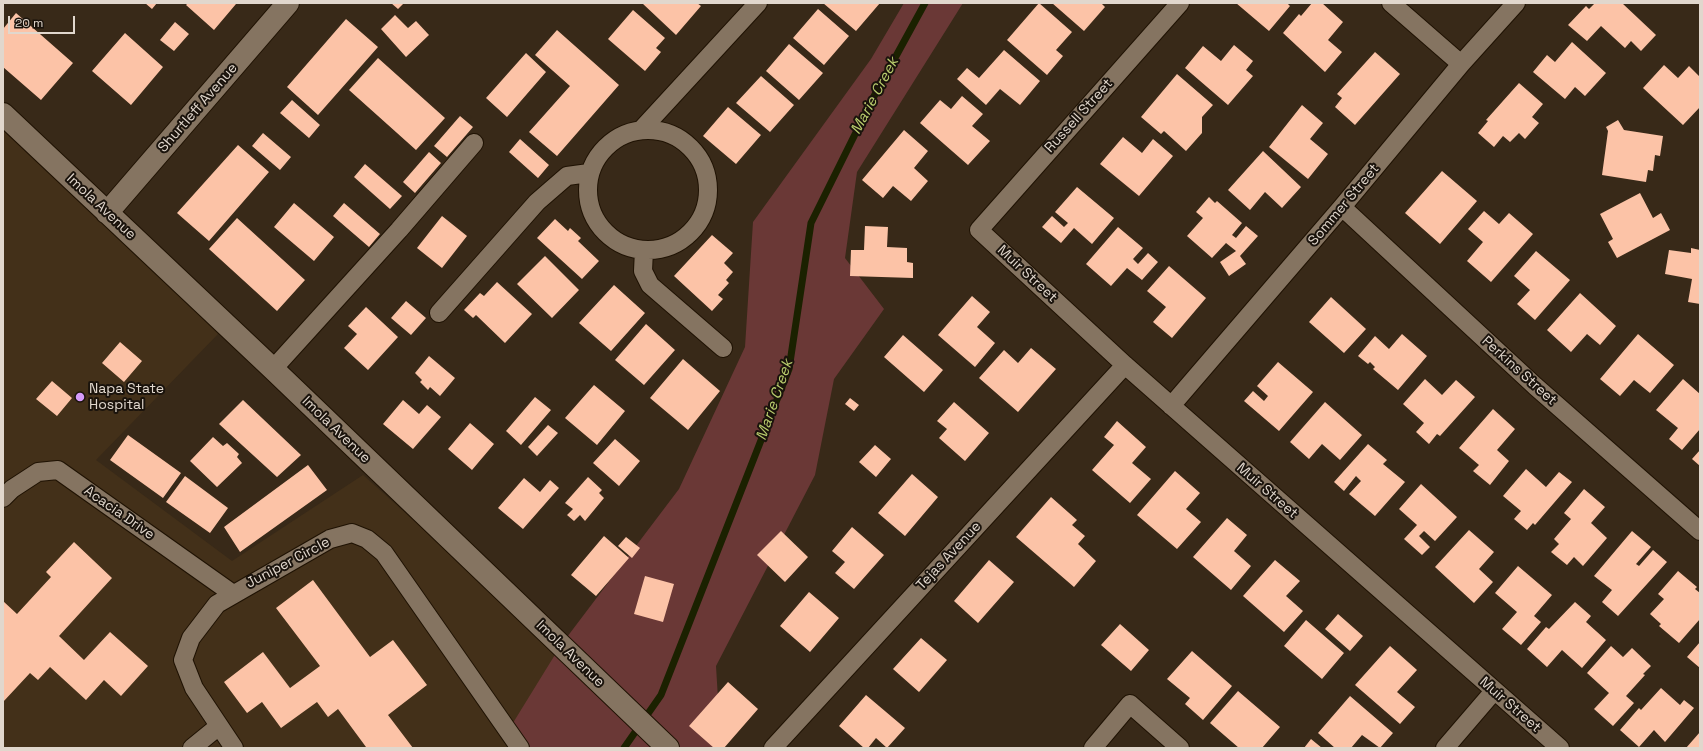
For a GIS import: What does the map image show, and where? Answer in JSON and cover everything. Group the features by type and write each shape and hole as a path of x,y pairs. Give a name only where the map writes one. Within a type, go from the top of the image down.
{"street":[{"name":"Shurtleff Avenue","path":"107,213 288,3"},
{"path":"641,130 758,3"},
{"name":"Russell Street","path":"979,230 1180,3"},
{"path":"1391,3 1462,64"},
{"name":"Sommer Street","path":"1171,406 1342,207 1462,64 1516,3"},
{"name":"Imola Avenue","path":"3,114 273,369 668,748"},
{"path":"641,130 661,132 680,139 694,152 704,170 708,189 705,209 696,226 681,240 663,248 644,250 625,245 608,235 595,219 589,201 590,173 596,159 606,147 622,136 641,130"},
{"path":"273,369 399,230 474,143"},
{"path":"439,313 537,202 567,176 590,173"},
{"name":"Perkins Street","path":"1342,207 1535,386 1700,532"},
{"name":"Muir Street","path":"979,230 1125,365 1560,748"},
{"path":"644,250 643,271 650,284 723,348"},
{"name":"Tejas Avenue","path":"773,748 1125,365"},
{"name":"Acacia Drive","path":"3,498 12,488 38,472 58,470 233,594"},
{"name":"Juniper Circle","path":"234,748 194,688 183,660 191,638 217,604 330,539 352,533 367,539 384,553 520,748"},
{"path":"1445,748 1494,691"},
{"path":"1093,748 1130,704 1180,748"},
{"path":"192,748 219,726"}],"shaded area":[{"path":"904,3 963,3 857,172 845,258 884,309 834,379 815,475 716,666 721,748 520,748 508,731 561,645 679,489 745,347 753,222 871,59"},
{"name":"Napa State Hospital","path":"3,114 107,213 218,334 96,460 232,561 363,475 668,748 3,748"}],"building":[{"path":"145,3 157,3 152,9"},
{"path":"188,3 236,4 214,30 186,5"},
{"path":"391,3 404,3 398,9"},
{"path":"642,3 697,3 701,6 676,35"},
{"path":"823,3 880,3 856,31"},
{"path":"1039,3 1072,32 1056,50 1063,56 1047,75 1007,40"},
{"path":"1052,3 1101,3 1105,7 1084,31"},
{"path":"1236,3 1287,3 1290,6 1269,31"},
{"path":"1312,3 1322,3 1343,22 1328,40 1342,52 1325,72 1283,33 1299,14 1301,16"},
{"path":"1595,3 1622,3 1656,35 1641,51 1631,41 1625,48 1601,26 1587,41 1568,25 1586,6 1589,9"},
{"path":"818,9 849,36 824,65 793,38"},
{"path":"633,10 665,38 656,48 661,52 645,71 608,39"},
{"path":"16,13 73,63 41,100 3,67 3,29"},
{"path":"395,15 408,28 416,21 429,35 406,57 381,29"},
{"path":"346,19 378,47 318,115 287,87"},
{"path":"175,22 189,34 174,51 160,40"},
{"path":"557,30 619,85 557,156 529,132 570,86 535,55"},
{"path":"125,33 163,67 131,105 92,71"},
{"path":"1572,42 1606,73 1585,96 1575,87 1565,99 1533,72 1547,55 1555,62"},
{"path":"789,44 823,73 799,100 766,71"},
{"path":"1234,45 1253,61 1246,70 1253,76 1228,105 1185,68 1203,46 1221,61"},
{"path":"1004,50 1040,81 1020,105 1000,89 986,105 957,79 967,68 979,78"},
{"path":"1375,52 1400,74 1355,125 1335,107 1342,98 1337,94"},
{"path":"526,53 546,72 507,117 486,98"},
{"path":"378,58 445,118 416,150 349,90"},
{"path":"1664,65 1678,78 1689,66 1700,77 1700,107 1683,125 1643,88"},
{"path":"1177,74 1213,105 1202,117 1202,133 1186,151 1164,131 1161,134 1141,117"},
{"path":"761,76 794,105 770,132 736,103"},
{"path":"1519,83 1543,104 1532,117 1539,123 1525,139 1519,133 1510,142 1503,136 1494,147 1478,133 1488,121 1486,120"},
{"path":"962,96 983,114 972,126 990,141 968,165 920,123 940,100 951,109"},
{"path":"292,100 320,125 309,138 280,113"},
{"path":"1302,105 1323,123 1310,139 1328,154 1308,179 1269,147"},
{"path":"728,107 761,135 736,164 703,136"},
{"path":"460,116 473,127 447,157 434,146"},
{"path":"1618,120 1624,130 1663,136 1660,156 1655,155 1653,171 1648,170 1646,182 1602,175 1608,131 1606,127"},
{"path":"904,130 928,151 914,168 928,181 911,201 893,186 883,198 862,180"},
{"path":"263,133 291,157 280,170 252,146"},
{"path":"1123,137 1142,153 1153,139 1173,156 1139,196 1100,164"},
{"path":"520,139 549,165 538,178 509,152"},
{"path":"238,145 269,172 209,241 177,213"},
{"path":"1263,151 1301,187 1282,208 1265,192 1250,210 1228,190"},
{"path":"429,152 441,163 415,193 403,182"},
{"path":"365,164 402,196 390,209 354,177"},
{"path":"1442,171 1477,201 1440,244 1405,213"},
{"path":"1077,187 1114,218 1092,244 1074,228 1061,243 1042,227 1052,216 1064,227 1068,223 1055,212"},
{"path":"1640,193 1653,218 1661,213 1670,230 1617,258 1608,242 1613,239 1600,214"},
{"path":"1209,197 1215,203 1217,201 1242,223 1232,235 1236,238 1246,226 1258,236 1240,256 1246,264 1229,276 1220,262 1236,251 1226,243 1212,258 1187,236 1203,218 1196,212"},
{"path":"294,203 334,237 314,261 274,227"},
{"path":"344,203 380,234 369,247 333,216"},
{"path":"1484,211 1499,224 1509,213 1533,234 1491,282 1467,261 1483,242 1468,229"},
{"path":"442,216 467,236 442,268 417,248"},
{"path":"237,218 305,280 277,311 209,249"},
{"path":"555,219 568,231 570,228 581,238 578,241 599,261 582,279 537,238"},
{"path":"865,226 888,227 887,247 907,248 907,262 913,263 913,278 850,276 851,250 864,250"},
{"path":"1118,227 1143,248 1133,259 1138,264 1148,253 1158,262 1142,280 1127,268 1111,286 1086,264"},
{"path":"712,235 733,253 724,263 733,272 726,280 729,283 718,295 723,299 712,311 674,276"},
{"path":"1691,248 1700,250 1700,304 1688,302 1692,279 1665,274 1669,250 1691,253"},
{"path":"1536,251 1570,280 1535,320 1517,304 1530,290 1514,276"},
{"path":"545,256 579,290 552,318 517,284"},
{"path":"1169,266 1206,298 1172,338 1153,322 1166,307 1147,291"},
{"path":"497,282 532,314 505,343 476,315 473,318 464,310 480,293 484,296"},
{"path":"614,285 645,313 611,351 579,323"},
{"path":"1580,293 1616,326 1600,345 1587,334 1571,352 1547,330"},
{"path":"972,296 990,312 977,327 995,343 975,367 938,335"},
{"path":"1331,297 1366,329 1344,353 1309,322"},
{"path":"406,301 426,318 411,335 391,318"},
{"path":"366,307 398,337 368,370 344,348 357,334 348,326"},
{"path":"646,324 675,350 644,385 615,360"},
{"path":"1402,334 1427,356 1398,390 1373,369 1375,367 1370,362 1368,364 1358,356 1375,336 1389,349"},
{"path":"1638,334 1674,365 1650,393 1634,380 1620,396 1600,379"},
{"path":"903,335 943,370 924,392 884,357"},
{"path":"120,342 142,361 124,382 102,363"},
{"path":"1031,348 1056,369 1018,412 979,378 1004,350 1018,363"},
{"path":"429,356 455,378 440,396 430,387 428,390 420,382 422,380 415,373"},
{"path":"683,359 720,391 688,430 650,398"},
{"path":"1278,362 1313,392 1279,431 1244,401 1253,391 1264,401 1268,396 1257,386"},
{"path":"1425,379 1442,395 1456,380 1475,397 1440,436 1437,434 1429,444 1416,432 1424,423 1403,404"},
{"path":"1683,379 1700,394 1700,429 1682,450 1669,439 1678,428 1656,410"},
{"path":"52,381 72,398 57,416 36,399"},
{"path":"594,385 625,411 597,445 565,418"},
{"path":"535,397 551,410 521,445 506,431"},
{"path":"850,398 859,405 854,411 845,404"},
{"path":"243,400 301,455 277,477 219,424"},
{"path":"403,400 419,414 427,405 441,417 413,449 383,424"},
{"path":"954,402 989,433 965,461 939,438 947,429 937,421"},
{"path":"1325,402 1362,435 1340,460 1322,444 1309,459 1290,442"},
{"path":"1493,409 1515,429 1497,450 1509,461 1490,485 1473,471 1479,465 1459,448"},
{"path":"1117,421 1146,447 1132,463 1151,479 1130,503 1092,470 1114,445 1104,437"},
{"path":"470,423 494,444 472,470 448,449"},
{"path":"548,425 558,433 537,456 528,447"},
{"path":"128,435 181,473 163,498 110,460"},
{"path":"213,437 223,446 227,443 239,454 237,457 242,463 217,487 190,461"},
{"path":"615,439 640,461 619,486 593,463"},
{"path":"1368,444 1387,460 1383,464 1405,482 1375,516 1349,494 1361,481 1356,476 1344,491 1334,482"},
{"path":"875,445 891,459 876,477 859,462"},
{"path":"1700,450 1700,466 1692,459"},
{"path":"308,465 327,490 240,552 224,527"},
{"path":"1526,469 1546,487 1559,472 1572,482 1535,525 1533,523 1527,530 1514,519 1521,511 1503,496"},
{"path":"1175,471 1200,493 1186,509 1201,522 1177,549 1137,515"},
{"path":"912,474 938,497 905,536 878,513"},
{"path":"185,476 228,508 210,533 166,502"},
{"path":"588,477 602,490 599,493 604,498 585,521 580,515 574,521 567,515 573,509 565,503"},
{"path":"524,478 540,492 550,480 559,488 523,529 498,508"},
{"path":"1421,484 1457,517 1435,541 1424,531 1419,536 1430,547 1422,555 1404,539 1417,525 1399,509"},
{"path":"1584,489 1605,507 1591,523 1607,538 1583,566 1574,557 1567,565 1551,552 1559,544 1554,539 1571,519 1564,513"},
{"path":"1051,497 1077,520 1072,525 1085,536 1078,544 1096,561 1074,587 1016,537"},
{"path":"1227,518 1247,535 1234,551 1251,566 1231,590 1193,557"},
{"path":"852,527 884,555 854,589 835,573 845,562 832,551"},
{"path":"1469,530 1494,552 1479,569 1493,582 1474,603 1435,567"},
{"path":"781,531 808,557 785,582 757,555"},
{"path":"1632,531 1651,547 1636,564 1639,566 1653,550 1667,562 1618,616 1602,602 1612,590 1594,576"},
{"path":"604,536 629,558 596,596 571,575"},
{"path":"626,537 640,548 632,558 618,546"},
{"path":"74,542 112,578 59,636 84,660 110,632 148,666 121,696 104,680 86,700 50,667 38,680 30,673 3,702 3,601 17,614 51,577 46,572"},
{"path":"989,560 1014,582 978,623 954,601"},
{"path":"1275,560 1300,581 1286,596 1303,611 1284,632 1243,596"},
{"path":"1518,566 1552,595 1534,616 1541,622 1521,645 1502,629 1517,612 1495,593"},
{"path":"1678,571 1697,587 1695,589 1700,593 1700,619 1679,643 1659,626 1661,624 1650,614 1664,599 1658,594"},
{"path":"645,576 674,584 663,622 634,614"},
{"path":"313,580 370,657 393,640 427,685 388,715 413,748 365,748 366,747 338,709 328,717 317,702 281,728 262,702 247,713 224,682 263,652 290,688 320,666 276,608"},
{"path":"809,592 839,618 810,652 780,626"},
{"path":"1575,602 1591,616 1586,622 1606,640 1582,668 1562,650 1547,667 1527,649 1546,627 1549,629"},
{"path":"1338,614 1363,636 1350,651 1325,629"},
{"path":"1306,620 1344,653 1322,679 1284,646"},
{"path":"1120,624 1149,650 1131,671 1101,645"},
{"path":"921,638 947,660 919,692 893,669"},
{"path":"1700,642 1700,668 1687,657"},
{"path":"1390,646 1417,670 1397,692 1415,707 1400,724 1355,685"},
{"path":"1611,646 1623,657 1632,648 1651,666 1626,696 1634,703 1613,726 1594,709 1609,693 1587,673"},
{"path":"1192,651 1232,686 1203,720 1185,704 1190,698 1167,679"},
{"path":"728,682 758,709 724,748 714,748 689,726"},
{"path":"1661,688 1680,705 1684,700 1694,708 1665,742 1654,730 1639,747 1620,730 1639,708 1641,710"},
{"path":"1238,691 1280,727 1262,748 1239,748 1210,723"},
{"path":"866,695 905,728 887,748 876,738 868,748 864,748 839,726"},
{"path":"1350,696 1393,733 1380,748 1362,735 1351,748 1335,748 1318,733"},
{"path":"1700,732 1700,748 1686,748"},
{"path":"1311,739 1322,748 1304,748"}],"waterway":[{"name":"Marie Creek","path":"624,748 661,695 789,369 811,223 872,100 925,3"}],"place":[{"name":"Napa State Hospital","path":"80,397"}]}
